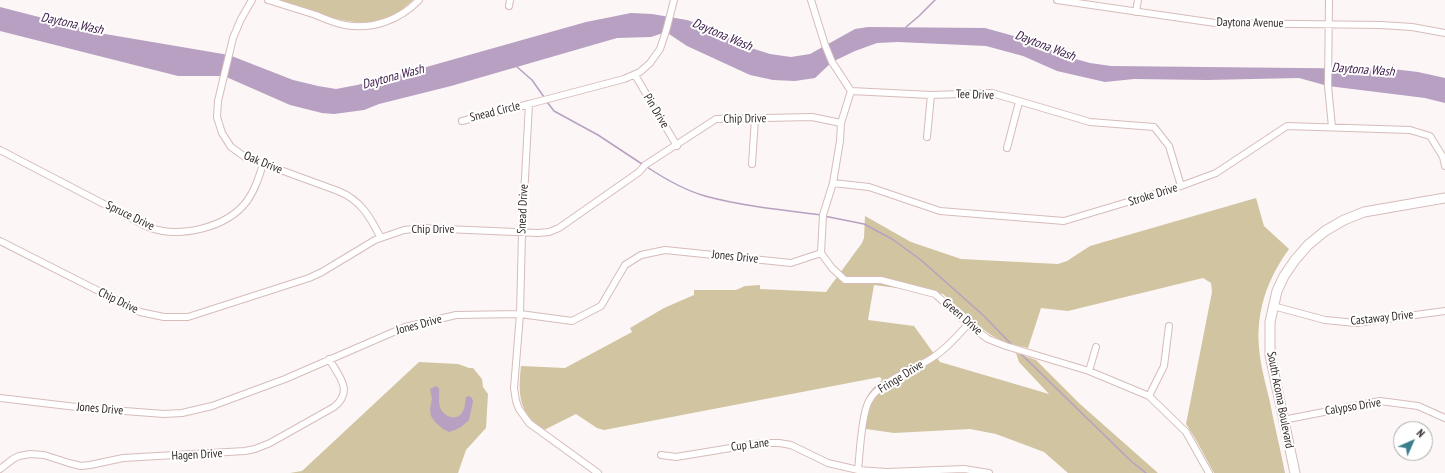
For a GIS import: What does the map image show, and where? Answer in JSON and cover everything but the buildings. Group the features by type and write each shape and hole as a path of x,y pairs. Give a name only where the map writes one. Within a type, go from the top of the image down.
{"main road":[{"name":"South Acoma Boulevard","path":"1295,473 1270,355 1270,322 1273,306 1284,276 1308,245 1325,231 1344,220 1364,212 1445,198"}],"street":[{"name":"Oak Drive","path":"252,0 241,19 233,38 218,101 217,113 220,130 229,144 241,155 338,191 351,198 365,210 381,238"},
{"path":"268,0 343,24 355,26 371,25 391,20 405,12 418,0"},
{"path":"529,104 610,83 635,75 647,67 658,53 666,32 674,0"},
{"path":"811,0 832,62 851,91 841,123 840,141 833,183 823,215 821,253"},
{"name":"Daytona Avenue","path":"1057,0 1215,23 1393,26 1445,32"},
{"path":"1136,12 1138,0"},
{"path":"1329,0 1328,86 1332,126"},
{"name":"Pin Drive","path":"635,75 676,146"},
{"name":"Tee Drive","path":"851,91 931,95 992,93 1090,122 1154,127 1169,146 1181,186"},
{"path":"927,137 931,95"},
{"path":"1007,148 1019,102"},
{"name":"Snead Circle","path":"462,121 529,104"},
{"name":"Snead Drive","path":"529,104 522,233 520,314 514,388 516,401 521,413 529,423 598,473"},
{"name":"Chip Drive","path":"0,241 132,309 148,314 172,318 196,315 309,278 381,238 404,230 423,228 543,233 557,229 639,172 645,165 716,119 812,117 841,123"},
{"path":"752,164 755,119"},
{"name":"Stroke Drive","path":"833,183 869,187 940,212 1064,221 1216,174 1287,126 1332,126 1410,130 1430,136 1443,158 1445,166"},
{"name":"Spruce Drive","path":"0,150 148,227 170,232 193,231 220,222 234,214 251,196 263,164"},
{"name":"Jones Drive","path":"0,398 164,414 182,413 198,410 223,402 285,379 405,327 456,315 520,314 572,321 601,306 625,265 641,254 665,250 791,263 821,253"},
{"name":"Green Drive","path":"821,253 832,268 845,280 881,280 935,294 968,324 988,339 1006,346 1089,371 1149,396 1186,432 1209,473"},
{"name":"Castaway Drive","path":"1273,306 1325,320 1356,323 1445,311"},
{"name":"Fringe Drive","path":"858,470 865,414 868,403 874,394 885,385 939,353 968,324"},
{"path":"1149,396 1164,366 1169,326"},
{"path":"1089,371 1096,346"},
{"name":"Hagen Drive","path":"0,469 13,459 30,454 44,455 81,466 90,466 123,458 222,453 255,449 282,437 334,407 340,401 344,392 343,383 329,359"},
{"name":"Calypso Drive","path":"1283,420 1380,401 1418,406 1445,418"},
{"name":"Cup Lane","path":"661,455 676,457 755,443 773,442 796,447 820,460 836,466 858,470 887,472 964,469 989,473"}],"shaded area":[{"path":"276,0 413,0 391,17 370,22 357,22 329,17"},
{"path":"1256,198 1264,226 1289,249 1269,283 1259,320 1262,366 1285,473 1214,473 1186,424 1212,292 1211,283 1203,278 1068,311 1041,308 1028,348 1004,342 991,335 943,294 874,285 868,320 914,326 940,362 1049,394 1019,362 1016,353 1036,360 1080,404 1158,473 1068,473 1044,452 996,434 970,429 894,433 859,428 865,401 876,385 882,380 880,377 604,430 597,428 576,414 544,430 535,424 529,417 522,402 520,394 521,366 565,368 632,332 630,328 664,308 694,295 694,290 736,290 745,286 760,285 760,289 826,292 862,243 864,238 865,216 911,242 961,259 1058,264 1067,261 1090,246"},
{"path":"419,362 458,364 473,368 482,379 483,387 488,394 486,428 466,450 458,473 290,473 302,471"}],"water":[{"name":"Daytona Wash","path":"0,7 105,34 229,55 293,80 336,89 398,75 586,22 631,13 652,14 687,20 711,28 748,47 770,54 791,57 810,54 855,29 868,27 985,28 1021,38 1072,58 1090,63 1111,66 1393,69 1418,72 1445,78 1445,103 1425,98 1328,86 1299,78 1207,80 1134,79 1105,82 1057,71 1023,56 986,46 898,42 877,43 855,51 832,62 815,78 795,81 773,80 750,75 687,46 666,32 651,37 617,38 451,86 379,104 364,110 334,114 322,113 290,105 224,76 178,76 0,31"},
{"path":"436,386 439,388 439,402 441,410 448,416 458,417 464,409 466,397 469,396 472,398 473,402 469,420 461,427 449,432 435,422 431,416 430,409 432,399 430,389"}],"waterway":[{"path":"906,27 935,0"},
{"path":"516,66 532,80 544,97"},
{"path":"547,102 554,111 598,135 642,164"},
{"path":"647,167 675,184 705,196 748,205 821,215"},
{"path":"824,216 864,224 892,239 921,260 984,316 1013,346"},
{"path":"1020,353 1132,462 1146,473"}]}
